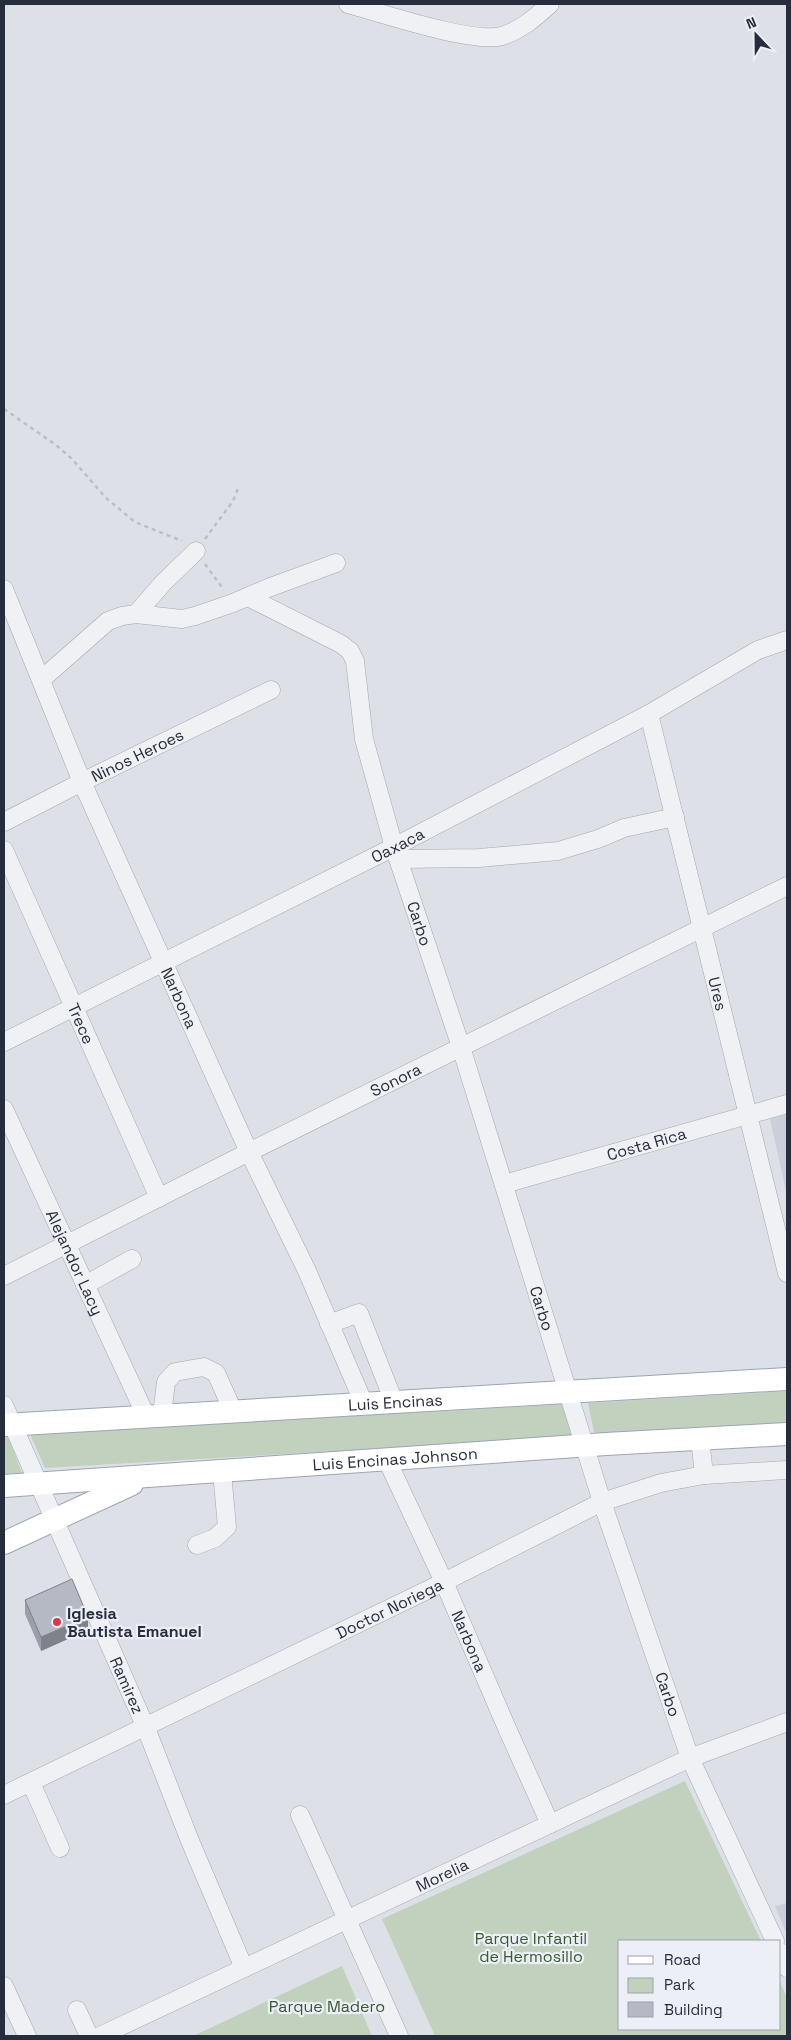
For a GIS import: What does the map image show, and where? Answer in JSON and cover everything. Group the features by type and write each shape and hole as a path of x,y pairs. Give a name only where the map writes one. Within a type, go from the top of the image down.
{"main road":[{"name":"Luis Encinas","path":"7,1418 154,1416 787,1379"},
{"name":"Luis Encinas Johnson","path":"4,1486 700,1438 787,1434"},
{"path":"4,1542 148,1477"}],"street":[{"path":"348,4 455,33 484,38 502,36 522,27 550,4"},
{"path":"136,614 163,583 196,551"},
{"path":"42,679 108,621 136,614 182,619 240,600 336,562"},
{"name":"Narbona","path":"4,589 42,679 82,782 249,1152 306,1271 364,1404"},
{"name":"Carbo","path":"240,600 340,644 350,651 355,661 364,739 397,853 461,1047 602,1502 690,1758 775,1940"},
{"name":"Oaxaca","path":"4,1042 163,962 397,853 649,714 758,650 787,640"},
{"name":"Ninos Heroes","path":"4,822 271,690"},
{"name":"Ures","path":"649,714 787,1273"},
{"path":"397,853 478,858 558,852 624,828 675,817"},
{"name":"Trece","path":"4,850 159,1198"},
{"name":"Sonora","path":"4,1276 249,1152 787,886"},
{"name":"Costa Rica","path":"504,1184 787,1104"},
{"name":"Alejandor Lacy","path":"4,1109 85,1285 154,1416"},
{"path":"85,1285 132,1259"},
{"path":"329,1324 359,1313 394,1402"},
{"path":"154,1416 166,1382 175,1372 204,1367 216,1373 233,1411"},
{"name":"Ramirez","path":"7,1418 39,1484 146,1728 190,1841 244,1968"},
{"path":"700,1438 704,1475"},
{"name":"Narbona","path":"387,1460 444,1582 550,1824"},
{"name":"Doctor Noriega","path":"4,1796 444,1582 602,1502 660,1483 704,1475 787,1470"},
{"path":"197,1544 215,1538 227,1527 222,1472"},
{"name":"Morelia","path":"100,2036 690,1758 787,1722"},
{"path":"31,1782 60,1848"},
{"path":"300,1815 399,2036"},
{"path":"781,1954 787,1968"},
{"path":"4,1986 27,2036"},
{"path":"77,2010 89,2036"}],"path":[{"path":"4,409 56,445 72,459 106,498 135,522 175,538 196,551 240,600"},
{"path":"196,551 228,507 239,486"}],"shaded area":[{"path":"787,1114 787,1196 770,1119"},
{"path":"787,1903 787,1935 775,1906"}],"green space":[{"path":"787,1391 787,1426 595,1437 588,1403"},
{"path":"570,1404 577,1437 45,1468 30,1434"},
{"path":"4,1437 8,1437 22,1473 4,1474"},
{"name":"Parque Infantil de Hermosillo","path":"685,1781 761,1940 618,1940 618,2030 781,2030 781,1984 787,1998 787,2036 435,2036 382,1919"},
{"name":"Parque Madero","path":"342,1966 372,2036 193,2036"}],"building":[{"name":"Iglesia Bautista Emanuel","path":"72,1579 88,1617 41,1637 25,1600"}],"place":[{"name":"Iglesia Bautista Emanuel","path":"57,1622"}]}
